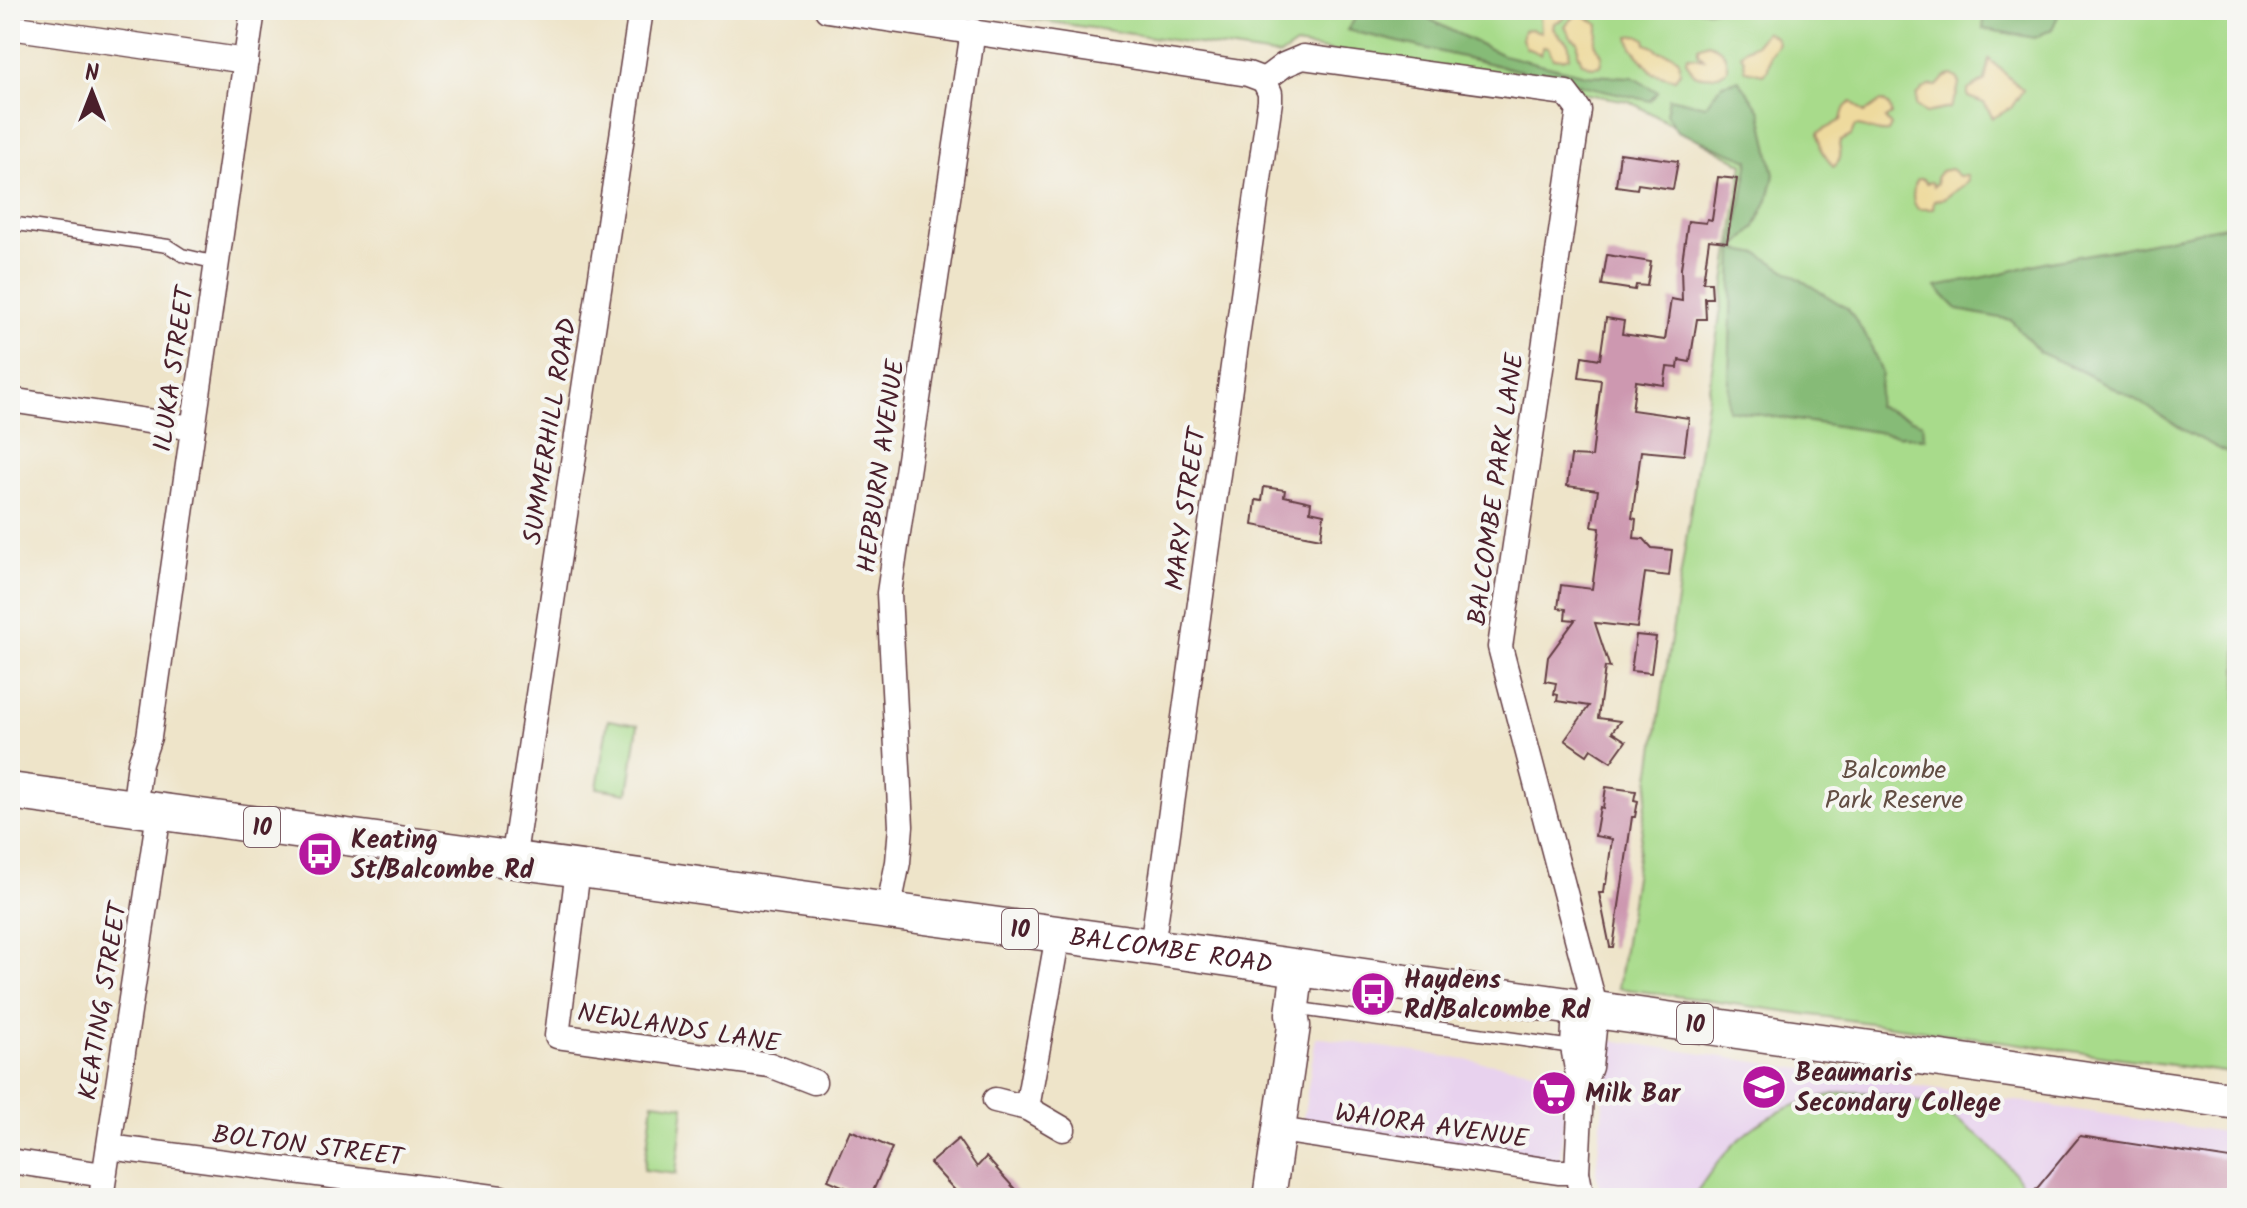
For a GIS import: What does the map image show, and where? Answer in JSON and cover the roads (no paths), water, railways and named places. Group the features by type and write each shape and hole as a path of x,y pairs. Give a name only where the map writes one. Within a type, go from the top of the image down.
{"main road":[{"name":"BALCOMBE ROAD","path":"10,791 1152,947 2237,1101"}],"street":[{"name":"ILUKA STREET","path":"146,811 151,763 149,737 253,10"},
{"name":"SUMMERHILL ROAD","path":"513,861 641,10"},
{"path":"827,10 1255,75 1264,80"},
{"path":"10,27 246,61"},
{"name":"HEPBURN AVENUE","path":"888,911 898,862 901,826 889,593 973,31"},
{"name":"BALCOMBE PARK LANE","path":"1264,80 1284,65 1303,57 1566,93 1579,110 1500,647 1585,1008"},
{"name":"MARY STREET","path":"1152,947 1270,101 1264,80"},
{"path":"10,400 193,428"},
{"name":"KEATING STREET","path":"102,1186 109,1147 146,811"},
{"name":"NEWLANDS LANE","path":"578,870 557,1036 770,1065 814,1082"},
{"path":"1027,1108 1058,935"},
{"path":"1269,1198 1306,969"},
{"path":"1582,1198 1577,1172 1581,1092 1573,1047 1585,1008"},
{"path":"1581,1092 1588,1075 1585,1008"},
{"path":"995,1100 1027,1108 1063,1129"},
{"name":"WAIORA AVENUE","path":"1279,1130 1558,1172 1577,1172"},
{"name":"BOLTON STREET","path":"109,1147 501,1198"},
{"path":"10,1161 102,1186"}],"lane":[{"path":"10,223 168,246 182,255 217,263"},
{"path":"1300,1018 1573,1047"}],"place":[{"name":"Keating St/Balcombe Rd","path":"320,854"},
{"name":"Haydens Rd/Balcombe Rd","path":"1373,994"},
{"name":"Beaumaris Secondary College","path":"1764,1087"},
{"name":"Milk Bar","path":"1554,1093"}],"park label":[{"name":"Balcombe Park Reserve","path":"1894,784"}]}
